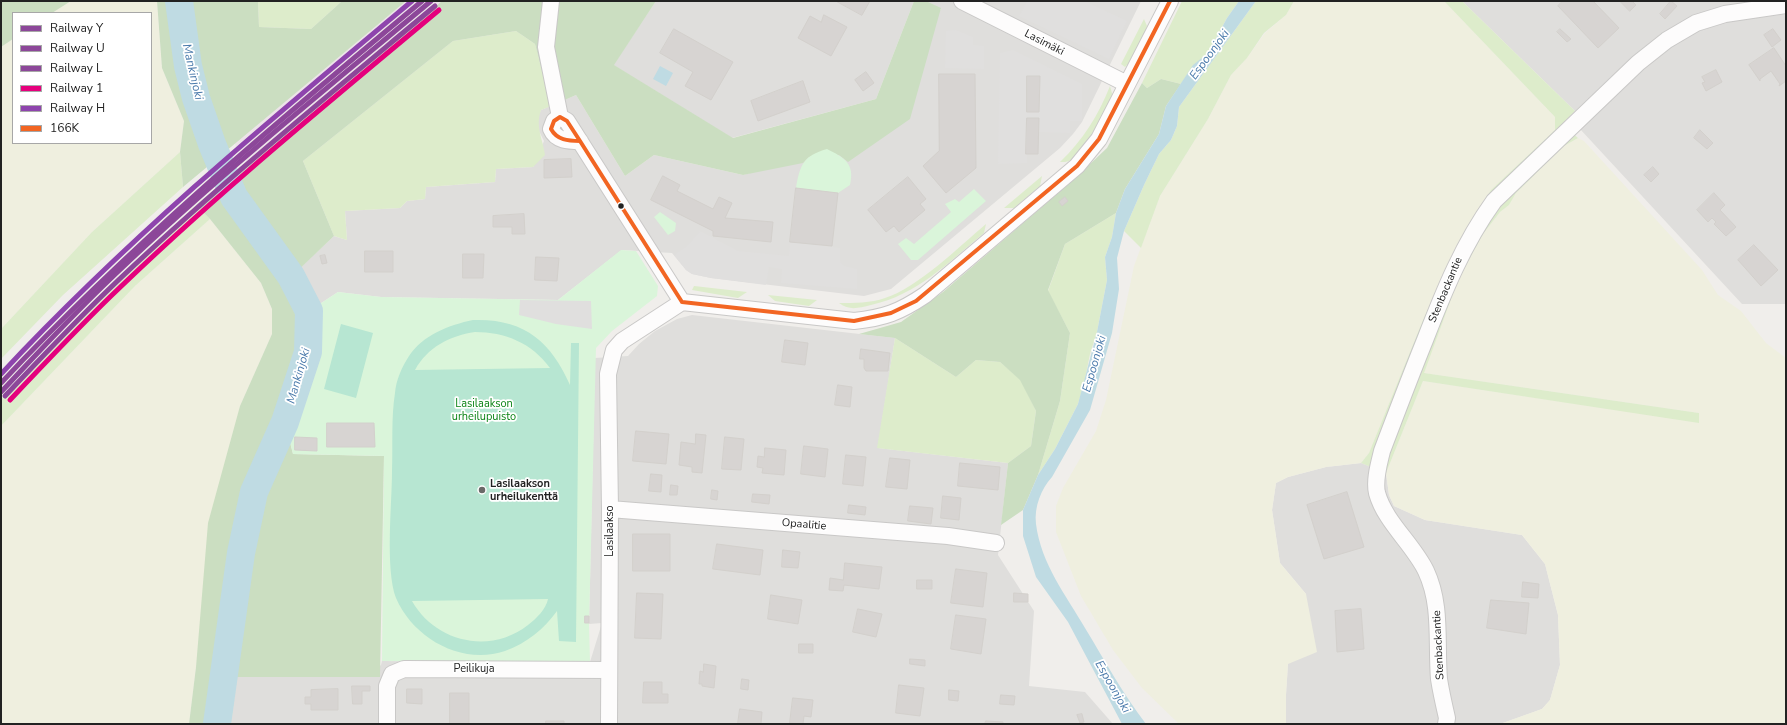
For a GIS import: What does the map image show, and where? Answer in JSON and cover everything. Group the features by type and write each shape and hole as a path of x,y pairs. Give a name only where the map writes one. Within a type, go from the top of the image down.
{"street":[{"path":"551,1 546,47 560,117 567,121 682,302 854,320 874,319 892,314 908,307 925,295 1078,166 1099,139 1170,1"},
{"name":"Lasimäki","path":"962,1 1127,84"},
{"name":"Stenbackantie","path":"1446,724 1447,718 1440,679 1437,605 1432,585 1425,570 1410,546 1386,512 1377,493 1376,476 1382,451 1445,288 1460,256 1478,223 1494,201 1638,63 1666,40 1696,23 1725,14 1786,5"},
{"name":"Lasilaakso","path":"610,724 610,509 608,374 614,350 622,341 682,302"},
{"name":"Opaalitie","path":"610,509 948,536 996,543"},
{"name":"Peilikuja","path":"387,724 387,686 392,674 404,669 609,670"}],"shaded area":[{"path":"406,1 442,1 247,163 234,143"},
{"path":"656,1 914,1 876,99 732,138 613,65"},
{"path":"926,1 1141,1 1082,122 1073,134 1060,148 891,289 864,296 711,278 692,274 686,270 672,253 622,250 558,300 381,297 338,292 309,311 291,276 334,236 347,240 345,211 400,208 407,201 425,199 426,187 495,182 496,169 533,167 544,141 538,129 537,119 541,110 576,95 625,176 654,155 743,175 809,157 839,155 941,9"},
{"path":"1027,1 1084,1 1127,21 1109,59 1019,16"},
{"path":"1462,1 1761,1 1693,16 1662,33 1632,57 1575,111"},
{"path":"1786,14 1786,304 1742,304 1580,129 1643,69 1671,46 1699,31 1727,22"},
{"path":"956,30 973,37 973,45 984,46 984,69 945,68 946,31"},
{"path":"1013,50 1082,84 1082,121 1070,121 1070,133 1039,132 1038,154 1027,154 1027,163 998,164 1000,53"},
{"path":"700,231 738,251 789,256 790,242 840,248 840,261 844,266 857,269 857,289 781,283 782,269 769,267 766,285 692,274 686,270 674,255 687,246"},
{"path":"520,300 591,301 592,329 556,324 519,315"},
{"path":"692,315 895,338 878,448 1008,463 998,555 1034,611 1029,686 1085,692 1113,724 231,724 237,677 368,677 381,665 382,661 590,662 602,623 589,624 595,358 628,356 639,344 655,331 677,319"},
{"path":"1361,463 1386,473 1389,495 1394,506 1425,520 1522,535 1545,564 1558,615 1560,665 1550,700 1542,709 1500,724 1286,724 1288,663 1306,594 1280,563 1272,510 1276,483 1288,477 1326,467"}],"green space":[{"path":"1,1 71,1 54,12 12,12 12,40 1,47"},
{"path":"71,1 157,1 162,68 184,121 180,152 92,232 1,329 1,47 12,40 12,144 152,144 152,12 54,12"},
{"path":"157,1 258,1 259,27 311,29 342,1 406,1 183,187 180,152 184,121 162,68"},
{"path":"258,1 342,1 311,29 259,27"},
{"path":"442,1 656,1 614,65 733,138 876,99 914,1 926,1 941,8 910,119 848,162 839,155 809,157 803,163 743,175 654,155 625,176 576,95 551,106 535,44 516,31 453,41 303,161 334,236 292,276 309,311 308,352 285,422 293,454 384,456 380,677 237,677 231,724 189,724 196,667 208,523 240,406 272,334 272,309 261,283 210,219 196,205"},
{"path":"1182,1 1239,1 1227,18 1208,53 1193,66 1181,84 1161,79 1147,88 1142,83"},
{"path":"1256,1 1294,1 1286,15 1264,33 1247,58 1231,75 1208,119 1160,196 1141,248 1124,231 1159,154 1171,140 1177,126 1179,107"},
{"path":"1294,1 1444,1 1555,117 1555,130 1491,190 1461,238 1423,320 1369,453 1361,463 1326,467 1288,477 1276,483 1272,510 1280,563 1306,594 1317,652 1288,664 1286,724 1179,724 1142,688 1113,650 1081,596 1056,532 1056,506 1063,488 1096,431 1106,400 1134,266 1160,196 1208,119 1231,75 1247,58 1265,33 1286,15"},
{"path":"1444,1 1462,1 1575,111 1562,124 1578,138 1564,146 1516,193 1509,205 1500,212 1483,234 1458,280 1424,373 1699,413 1699,423 1423,381 1386,473 1361,463 1369,453 1423,320 1461,238 1491,190 1555,130 1555,117"},
{"path":"1144,19 1147,26 1146,30 1130,62 1125,67 1121,64"},
{"path":"516,31 535,44 551,106 541,110 539,116 539,127 545,155 533,167 496,169 495,182 426,187 425,199 407,201 400,208 345,211 347,240 334,236 303,161 453,41"},
{"path":"1161,79 1181,84 1166,106 1159,134 1125,189 1116,213 1065,244 1048,290 1070,333 1060,401 1038,475 1023,510 1001,525 1008,463 1031,446 1036,411 1020,380 1000,362 976,360 956,377 895,338 859,334 901,322 943,292 1072,181 1107,148 1142,83 1147,88"},
{"path":"1110,86 1113,97 1088,141 1075,157 1068,161 1060,162 1076,145 1089,127"},
{"path":"1578,138 1584,141 1702,270 1718,295 1741,311 1766,343 1786,358 1786,724 1500,724 1542,709 1550,700 1560,665 1558,615 1545,564 1522,535 1425,520 1394,506 1389,495 1386,473 1423,381 1699,422 1699,413 1423,373 1458,280 1483,234 1500,212 1509,205 1516,193 1564,146"},
{"path":"827,149 839,155 847,162 851,172 850,185 838,193 796,188 799,173 804,162 813,155"},
{"path":"180,152 183,187 63,295 1,359 1,329 92,232"},
{"path":"1042,176 1040,186 1014,208 1004,208"},
{"path":"974,189 986,201 918,260 911,260 898,244 906,238 914,244 951,212 945,204 955,199 959,202"},
{"path":"196,205 210,219 135,286 1,426 1,399 100,296"},
{"path":"660,212 676,223 675,231 668,235 654,217"},
{"path":"1116,213 1112,237 1105,257 1107,280 1097,332 1090,354 1084,384 1078,404 1055,449 1038,475 1060,401 1070,333 1048,291 1065,244"},
{"path":"210,219 261,283 272,309 272,334 240,406 196,667 189,724 1,724 1,426 135,286"},
{"path":"986,224 984,233 945,266 903,294 888,300 858,308 843,306 839,303 874,301 897,293 937,266"},
{"name":"Lasilaakson urheilupuisto","path":"621,250 636,251 658,286 657,296 612,331 596,348 589,624 590,662 382,661 384,456 293,454 285,422 308,352 309,311 338,292 381,297 558,300"},
{"path":"694,286 747,292 738,298 692,290"},
{"path":"768,295 817,300 809,306 775,301"},
{"name":"Lasilaakson urheilukenttä","path":"473,320 491,320 507,323 521,328 533,335 554,356 570,385 571,343 579,343 576,642 559,641 557,611 541,629 521,644 505,651 489,655 472,655 441,645 427,636 414,625 396,598 391,571 390,536 393,412 397,383 406,360 422,342 446,328","holes":["475,332 497,334 517,341 535,352 550,368 415,370 426,355 440,344 456,336","548,599 541,613 528,625 513,634 497,640 481,641 464,640 449,635 434,626 422,615 412,601"]},
{"path":"341,324 373,333 356,398 324,389"},
{"path":"895,338 956,377 976,360 1000,362 1021,380 1036,411 1031,446 1008,463 877,448"}],"water":[{"name":"Espoonjoki","path":"1239,1 1256,1 1179,107 1177,126 1171,140 1159,154 1124,231 1117,258 1119,289 1112,333 1090,410 1045,487 1039,499 1036,511 1036,524 1039,539 1055,579 1122,689 1146,724 1122,724 1068,622 1036,577 1023,536 1023,510 1038,475 1055,449 1078,404 1097,332 1107,280 1105,257 1112,237 1116,213 1125,189 1159,134 1166,106 1193,65 1208,53 1227,18"},
{"path":"660,66 673,73 666,86 653,79"}],"building":[{"path":"836,1 870,1 862,15"},
{"path":"1563,1 1593,1 1619,28 1598,48 1558,6"},
{"path":"1620,1 1632,1 1636,5 1630,11"},
{"path":"1671,1 1677,6 1665,19 1660,14"},
{"path":"824,15 847,27 831,56 798,38 810,16 821,22"},
{"path":"674,29 733,62 711,100 685,86 693,72 660,53"},
{"path":"1560,29 1571,39 1567,42 1557,32"},
{"path":"1773,29 1781,40 1772,47 1764,35"},
{"path":"1774,48 1786,66 1786,81 1779,86 1780,84 1771,71 1760,79 1760,81 1749,65"},
{"path":"1716,70 1722,82 1706,91 1702,83 1705,82 1702,77"},
{"path":"866,72 874,83 863,91 855,80"},
{"path":"939,74 975,74 976,168 946,193 923,166 939,151"},
{"path":"1027,76 1040,76 1039,112 1027,112"},
{"path":"803,81 810,102 758,121 751,101"},
{"path":"1027,118 1039,118 1038,154 1026,154"},
{"path":"1700,130 1713,143 1707,149 1694,138"},
{"path":"571,159 572,177 544,178 544,160"},
{"path":"1653,167 1659,174 1651,182 1644,175"},
{"path":"663,176 680,185 677,191 713,209 719,197 732,203 725,218 773,222 771,242 713,236 713,231 651,200"},
{"path":"908,177 926,199 920,204 925,210 899,232 894,226 886,232 868,210"},
{"path":"796,188 838,193 832,246 790,242"},
{"path":"1714,193 1725,205 1720,210 1736,227 1726,236 1714,224 1716,222 1712,218 1708,222 1697,210"},
{"path":"1065,197 1068,201 1062,206 1059,202"},
{"path":"524,214 525,234 512,234 512,227 493,227 493,216"},
{"path":"1754,245 1778,270 1761,286 1738,260"},
{"path":"365,251 393,251 393,272 365,272"},
{"path":"463,254 484,254 483,278 463,278"},
{"path":"325,255 327,263 322,264 320,256"},
{"path":"536,257 559,258 557,281 535,280"},
{"path":"785,340 808,343 805,365 782,362"},
{"path":"861,349 890,353 888,371 866,371 864,368 864,359 860,359"},
{"path":"838,385 852,387 850,407 835,405"},
{"path":"327,423 374,423 375,447 327,447"},
{"path":"636,431 669,434 666,464 633,461"},
{"path":"696,434 706,435 702,473 692,472 692,467 679,465 681,442 695,444"},
{"path":"295,437 317,438 317,451 295,450"},
{"path":"725,437 744,439 741,470 722,469"},
{"path":"804,446 828,449 825,477 801,474"},
{"path":"765,448 786,450 784,475 762,473 763,468 757,467 758,456 764,457"},
{"path":"846,455 866,457 863,486 843,484"},
{"path":"890,458 910,460 907,489 886,487"},
{"path":"960,463 1000,467 998,490 958,486"},
{"path":"651,474 662,475 661,492 649,491"},
{"path":"671,485 678,486 677,495 670,495"},
{"path":"712,490 718,491 717,500 711,499"},
{"path":"1347,492 1364,547 1324,559 1307,505"},
{"path":"753,494 770,495 769,504 752,502"},
{"path":"943,496 961,498 959,520 941,518"},
{"path":"849,505 866,507 865,515 848,513"},
{"path":"910,506 933,508 931,524 908,521"},
{"path":"633,534 670,534 670,571 633,571"},
{"path":"717,544 763,550 760,575 713,569"},
{"path":"783,550 800,552 798,568 782,567"},
{"path":"845,563 882,567 879,589 844,585 843,591 829,590 830,578 843,580"},
{"path":"956,569 987,573 983,607 951,603"},
{"path":"917,580 932,580 932,589 917,589"},
{"path":"1523,582 1539,584 1538,598 1522,597"},
{"path":"637,593 663,594 661,639 635,638"},
{"path":"1014,593 1028,594 1028,602 1014,602"},
{"path":"771,595 802,600 798,624 768,619"},
{"path":"1491,600 1529,603 1526,634 1487,628"},
{"path":"858,609 882,614 876,637 853,632"},
{"path":"1361,609 1364,649 1337,652 1335,611"},
{"path":"956,615 986,619 981,654 951,649"},
{"path":"585,616 589,616 589,623 585,623"},
{"path":"799,644 813,644 813,653 799,653"},
{"path":"910,659 925,660 925,666 910,664"},
{"path":"704,664 716,666 714,688 699,684 700,671 703,672"},
{"path":"742,679 749,680 748,690 741,689"},
{"path":"644,682 662,682 662,694 668,694 668,703 643,703"},
{"path":"899,685 924,688 920,716 896,713"},
{"path":"352,686 370,686 370,691 362,691 362,704 353,704"},
{"path":"338,689 338,710 311,710 311,704 305,704 305,697 311,697 311,690"},
{"path":"407,689 422,689 422,704 407,703"},
{"path":"949,690 959,691 958,701 949,700"},
{"path":"450,693 469,693 469,724 450,724"},
{"path":"1001,695 1015,696 1014,705 1000,704"},
{"path":"793,698 813,700 811,717 804,716 803,724 790,723"},
{"path":"740,709 762,712 761,724 738,724"},
{"path":"1082,714 1084,722 1080,723 1077,715"},
{"path":"546,721 564,721 564,724 546,724"},
{"path":"986,721 1003,722 1003,724 985,724"}],"waterway":[{"name":"Mankinjoki","path":"179,1 188,66 196,98 212,144 234,197 291,276 309,311 308,352 285,422 254,492 241,553 217,724"}],"rail line":[{"name":"H","path":"1,374 49,324 149,228 253,135 412,1"},
{"name":"L","path":"1,383 50,332 153,233 259,139 422,1"},
{"name":"Y","path":"1,392 89,300 141,250 264,141 431,1"},
{"name":"U","path":"5,396 93,305 186,218 268,146 435,6"},
{"name":"1","path":"10,400 98,309 150,259 272,150 439,10"}],"transit line":[{"name":"166K","path":"682,302 854,321 891,313 916,301 1077,166 1099,139 1170,1"},
{"name":"166K","path":"560,117 567,121 580,141 563,139 553,133 551,129 554,121 560,117"},
{"name":"166K","path":"580,141 682,302"}],"place":[{"name":"Lasilaakson urheilukenttä","path":"482,490"}]}
